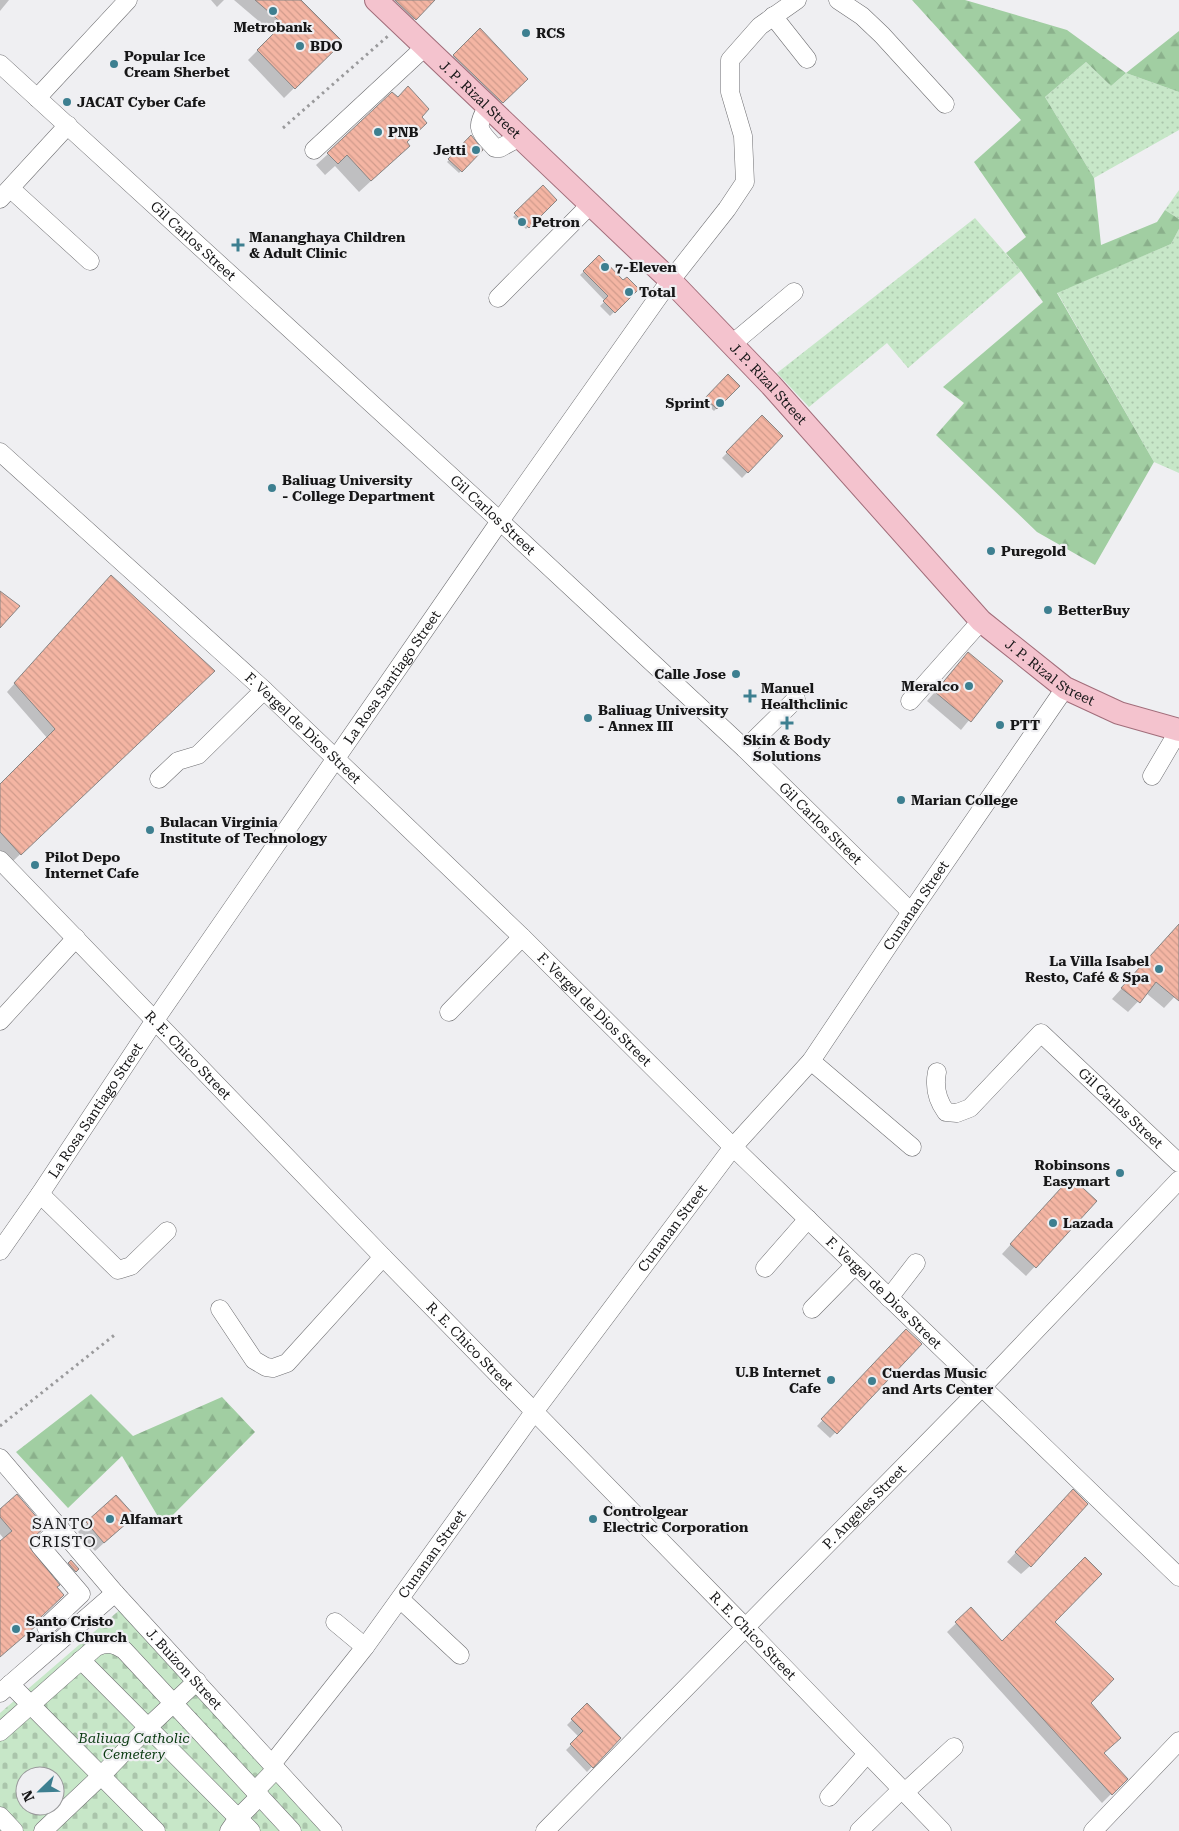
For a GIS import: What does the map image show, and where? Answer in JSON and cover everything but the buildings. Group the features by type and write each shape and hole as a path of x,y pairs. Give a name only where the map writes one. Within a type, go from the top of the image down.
{"main road":[{"name":"J. P. Rizal Street","path":"376,0 670,280 771,385 981,621 1065,688 1119,713 1179,730"}],"street":[{"path":"37,98 128,0"},
{"name":"La Rosa Santiago Street","path":"0,1252 155,1020 500,521 670,280 727,209 745,182 744,136 730,92 730,60 760,26 797,0"},
{"path":"838,0 862,16 882,35 945,104"},
{"path":"773,16 807,59"},
{"path":"314,150 425,47"},
{"name":"Gil Carlos Street","path":"0,64 500,521 745,749 910,912"},
{"path":"68,125 5,194 90,261"},
{"path":"498,298 590,204"},
{"path":"732,344 794,292"},
{"name":"F. Vergel de Dios Street","path":"0,452 264,690 522,937 733,1147 1179,1576"},
{"path":"910,701 981,621"},
{"name":"Cunanan Street","path":"234,1825 257,1794 274,1766 366,1647 534,1412 733,1147 811,1061 910,912 1065,688"},
{"path":"159,779 178,761 198,755 264,690"},
{"path":"745,749 796,699"},
{"path":"1152,776 1179,730"},
{"name":"R. E. Chico Street","path":"0,860 383,1257 942,1831"},
{"path":"448,1012 522,937"},
{"path":"0,1021 76,938"},
{"name":"Gil Carlos Street","path":"937,1072 935,1083 939,1103 946,1112 957,1113 970,1108 1041,1033 1179,1163"},
{"path":"811,1061 912,1147"},
{"name":"P. Angeles Street","path":"545,1831 983,1386 1179,1180"},
{"path":"40,1194 118,1270 131,1266 167,1231"},
{"path":"765,1268 808,1219"},
{"path":"220,1309 254,1360 266,1367 280,1366 287,1363 383,1257"},
{"path":"889,1298 916,1263"},
{"path":"812,1309 855,1265"},
{"name":"J. Buizon Street","path":"4,1468 60,1528 115,1593 333,1831"},
{"path":"46,1626 82,1594 40,1546 60,1528"},
{"path":"115,1593 5,1688 32,1705 156,1831"},
{"path":"400,1599 460,1655"},
{"path":"335,1622 366,1647"},
{"path":"0,1732 96,1647 106,1643 116,1645 124,1650 292,1831"},
{"path":"81,1660 147,1728 234,1825 252,1831"},
{"path":"43,1831 197,1681"},
{"path":"1093,1831 1179,1741"},
{"path":"859,1831 954,1747"},
{"path":"828,1797 867,1754"},
{"path":"0,1816 14,1831"}],"path":[{"path":"283,128 401,24"},
{"path":"0,1426 117,1333"}],"green space":[{"path":"912,0 965,0 1067,30 1126,73 1111,86 1086,62 1045,97 1094,178 1101,245 1157,222 1165,210 1179,219 1179,229 1171,244 1057,293 1154,462 1095,565 1037,532 936,435 964,403 943,387 1043,302 1006,253 1026,237 974,162 1021,120"},
{"path":"1179,31 1179,92 1126,73"},
{"path":"1086,62 1111,86 1126,73 1179,92 1179,130 1094,178 1045,97"},
{"path":"1179,190 1179,219 1165,210"},
{"path":"975,218 1021,271 908,368 887,343 809,407 777,373"},
{"path":"1179,229 1179,473 1154,462 1057,292 1171,244"},
{"path":"91,1394 133,1436 222,1397 255,1432 163,1525 122,1456 68,1508 16,1452"},
{"name":"Baliuag Catholic Cemetery","path":"123,1607 325,1831 0,1831 0,1713"}],"place":[{"name":"Metrobank","path":"273,11"},
{"name":"RCS","path":"526,33"},
{"name":"BDO","path":"300,46"},
{"name":"Popular Ice Cream Sherbet","path":"114,64"},
{"name":"JACAT Cyber Cafe","path":"67,102"},
{"name":"PNB","path":"378,132"},
{"name":"Jetti","path":"476,150"},
{"name":"Petron","path":"522,222"},
{"name":"Mananghaya Children & Adult Clinic","path":"238,245"},
{"name":"7-Eleven","path":"605,267"},
{"name":"Total","path":"629,292"},
{"name":"Sprint","path":"720,403"},
{"name":"Baliuag University - College Department","path":"272,488"},
{"name":"Puregold","path":"991,551"},
{"name":"BetterBuy","path":"1048,610"},
{"name":"Calle Jose","path":"736,674"},
{"name":"Meralco","path":"969,686"},
{"name":"Manuel Healthclinic","path":"750,696"},
{"name":"Baliuag University - Annex III","path":"588,718"},
{"name":"Skin & Body Solutions","path":"787,723"},
{"name":"PTT","path":"1000,725"},
{"name":"Marian College","path":"901,800"},
{"name":"Bulacan Virginia Institute of Technology","path":"150,830"},
{"name":"Pilot Depo Internet Cafe","path":"35,865"},
{"name":"La Villa Isabel Resto, Café & Spa","path":"1159,969"},
{"name":"Robinsons Easymart","path":"1120,1173"},
{"name":"Lazada","path":"1053,1223"},
{"name":"U.B Internet Cafe","path":"831,1380"},
{"name":"Cuerdas Music and Arts Center","path":"872,1381"},
{"name":"Alfamart","path":"110,1519"},
{"name":"Controlgear Electric Corporation","path":"593,1519"},
{"name":"Santo Cristo Parish Church","path":"16,1629"}],"district":[{"name":"SANTO CRISTO","path":"63,1532"}]}
